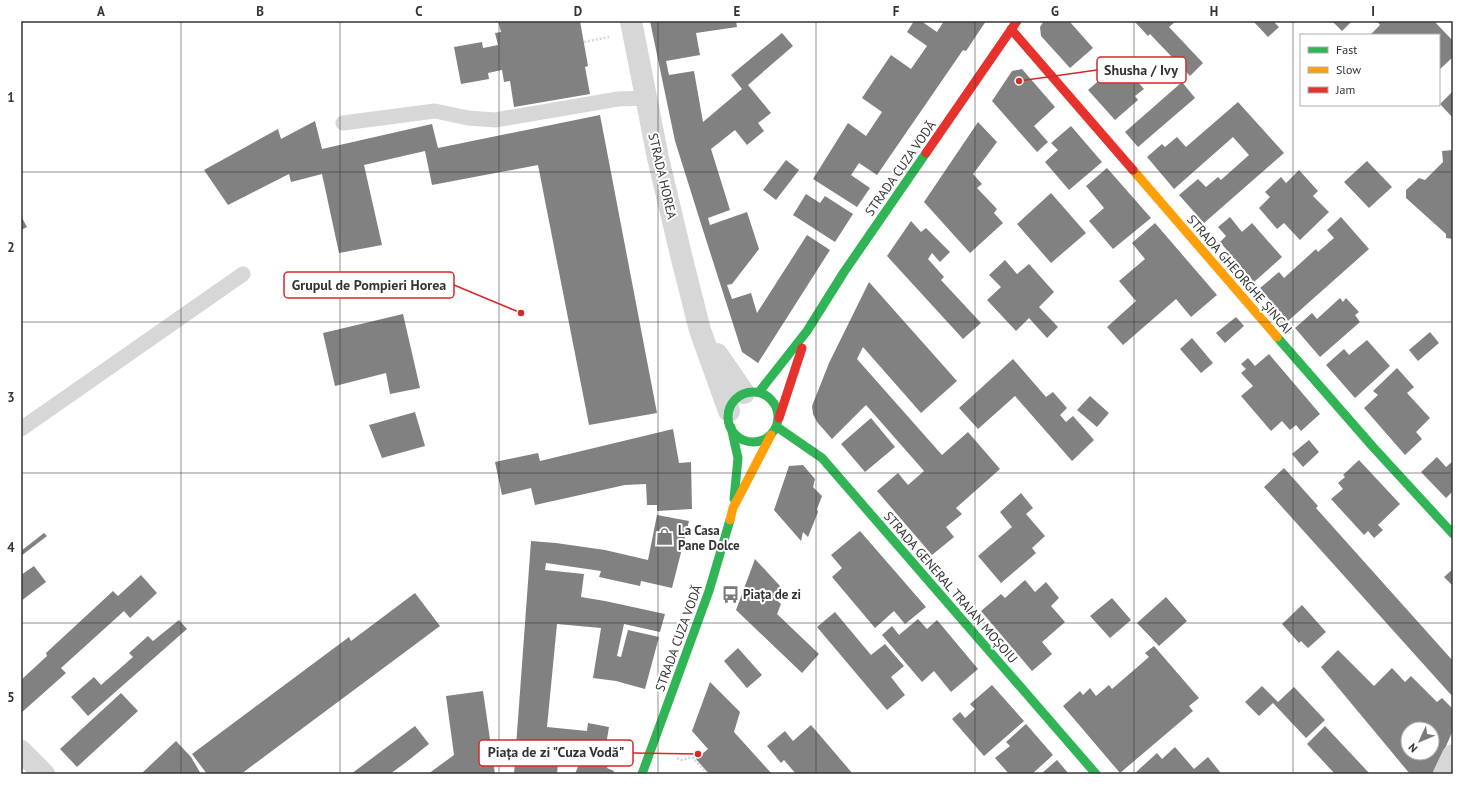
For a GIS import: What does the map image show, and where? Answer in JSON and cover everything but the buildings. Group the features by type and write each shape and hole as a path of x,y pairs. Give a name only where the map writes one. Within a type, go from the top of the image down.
{"main road":[{"name":"STRADA CUZA VODĂ","path":"751,393 807,331 844,272 1017,21"},
{"name":"STRADA GHEORGHE ȘINCAI","path":"1011,29 1373,447 1453,534"},
{"name":"STRADA CUZA VODĂ","path":"778,422 807,331"},
{"path":"751,393 767,395 773,401 777,409 778,422 771,435 764,440 754,442 744,440 736,435 730,419 732,403 737,397 751,393"},
{"name":"STRADA CUZA VODĂ","path":"642,774 709,591 733,508 738,458 730,419"},
{"name":"STRADA GENERAL TRAIAN MOȘOIU","path":"778,422 822,458 1096,774"},
{"name":"STRADA CUZA VODĂ","path":"733,508 771,435"}],"street":[{"name":"STRADA HOREA","path":"631,21 660,165 700,330 730,419"},
{"name":"STRADA HOREA","path":"700,330 751,393"},
{"path":"21,751 44,774"},
{"path":"1444,774 1453,755"}],"lane":[{"path":"343,123 435,111 468,118 495,120 618,99 646,98"},
{"path":"21,429 243,274"}],"path":[{"path":"584,42 613,36"},
{"path":"677,758 682,760 692,757 708,774"}],"traffic: fast":[{"path":"759,392 807,331 844,272 926,153"},
{"path":"1277,337 1373,447 1453,534"},
{"path":"748,392 758,392 771,399 778,412 778,417 778,422 771,435 758,442 748,442 739,438 732,431 728,422 728,412 732,403 739,396 748,392"},
{"path":"731,427 738,458 734,499"},
{"path":"777,427 822,458 1096,774"},
{"path":"642,774 709,591 730,520"}],"traffic: slow":[{"path":"1133,170 1277,337"},
{"path":"730,520 733,508 771,435"}],"traffic: jam":[{"path":"926,153 1017,21"},
{"path":"1011,29 1133,170"},
{"path":"779,418 802,348"}],"place":[{"name":"Shusha / Ivy","path":"1019,81"},
{"name":"Grupul de Pompieri Horea","path":"521,313"},
{"name":"La Casa Pane Dolce","path":"665,537"},
{"name":"Piața de zi","path":"730,594"},
{"name":"Piața de zi \"Cuza Vodă\"","path":"698,754"}]}
